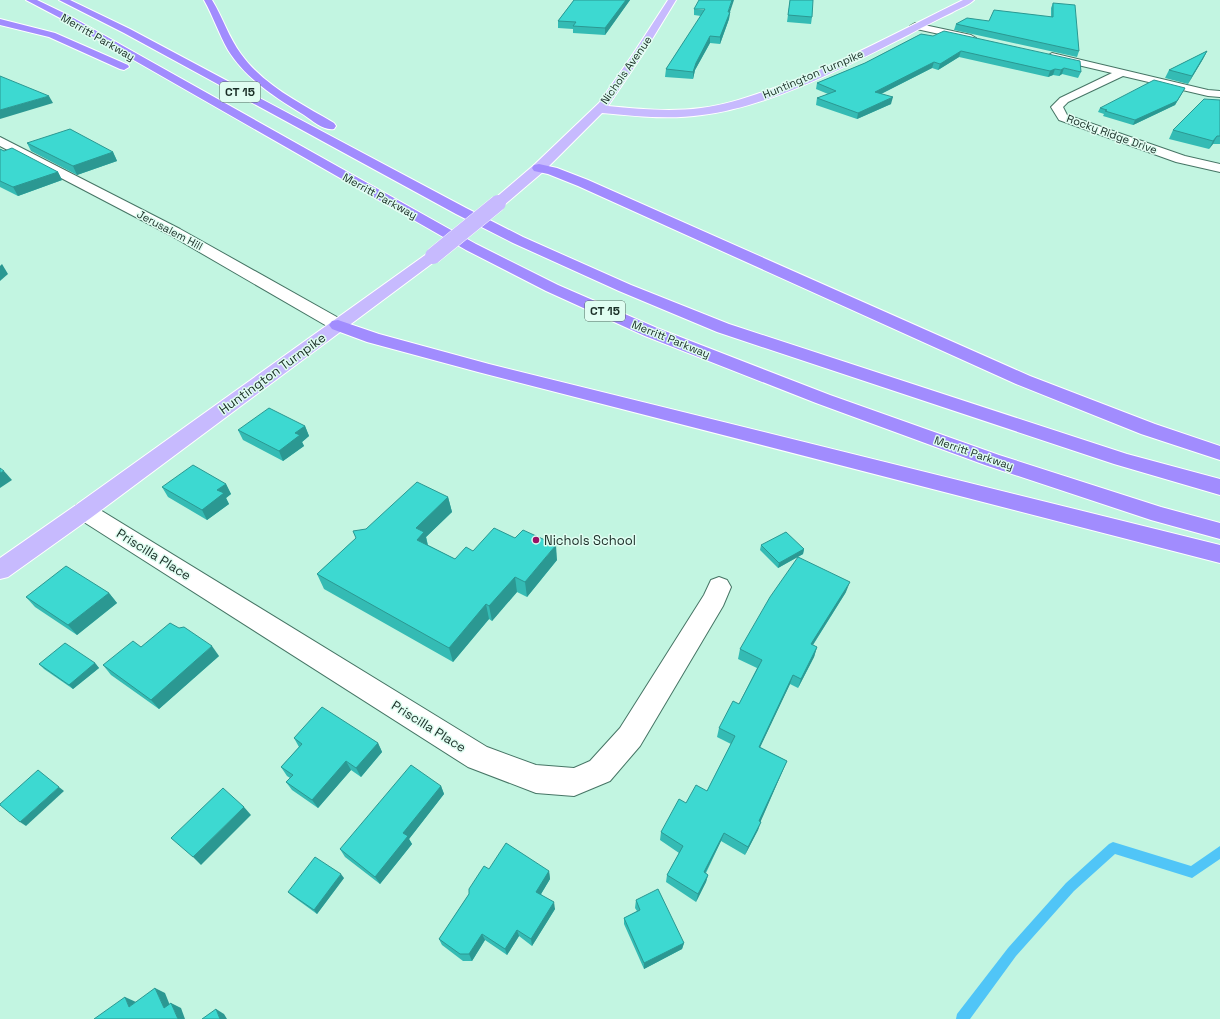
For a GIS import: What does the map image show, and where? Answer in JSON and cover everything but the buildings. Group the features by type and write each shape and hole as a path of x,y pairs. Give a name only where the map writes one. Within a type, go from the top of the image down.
{"highway":[{"name":"Merritt Parkway","path":"30,0 65,17 471,247 552,288 651,332 823,399 992,460 1159,514 1220,531"},
{"name":"Merritt Parkway","path":"63,0 127,31 415,187 518,240 625,288 723,328 1121,459 1220,487"},
{"path":"208,0 231,45 246,67 279,94 389,162 415,187"},
{"path":"0,22 52,35 137,73"},
{"path":"170,89 268,142 339,173"},
{"path":"539,168 552,171 584,183 1023,380 1148,429 1220,453"},
{"path":"338,325 373,338 477,366 1220,554"}],"main road":[{"name":"Nichols Avenue","path":"539,168 598,109 618,85 672,0"},
{"name":"Huntington Turnpike","path":"598,109 676,114 702,112 726,107 760,97 808,79 858,56 915,26 970,0"},
{"name":"Huntington Turnpike","path":"0,570 84,511 433,256 539,168"}],"street":[{"path":"915,26 982,41"},
{"path":"1042,53 1121,73 1208,93 1220,94"},
{"name":"Rocky Ridge Drive","path":"1121,73 1064,100 1057,107 1063,117 1181,160 1220,168"},
{"name":"Jerusalem Hill","path":"0,141 175,232 338,325"},
{"name":"Priscilla Place","path":"84,511 478,757 536,779 574,782 600,771 630,737 714,599 719,587"}],"waterway":[{"path":"962,1019 1012,952 1070,887 1113,848 1192,872 1220,852"}],"place":[{"name":"Nichols School","path":"536,540"}]}
